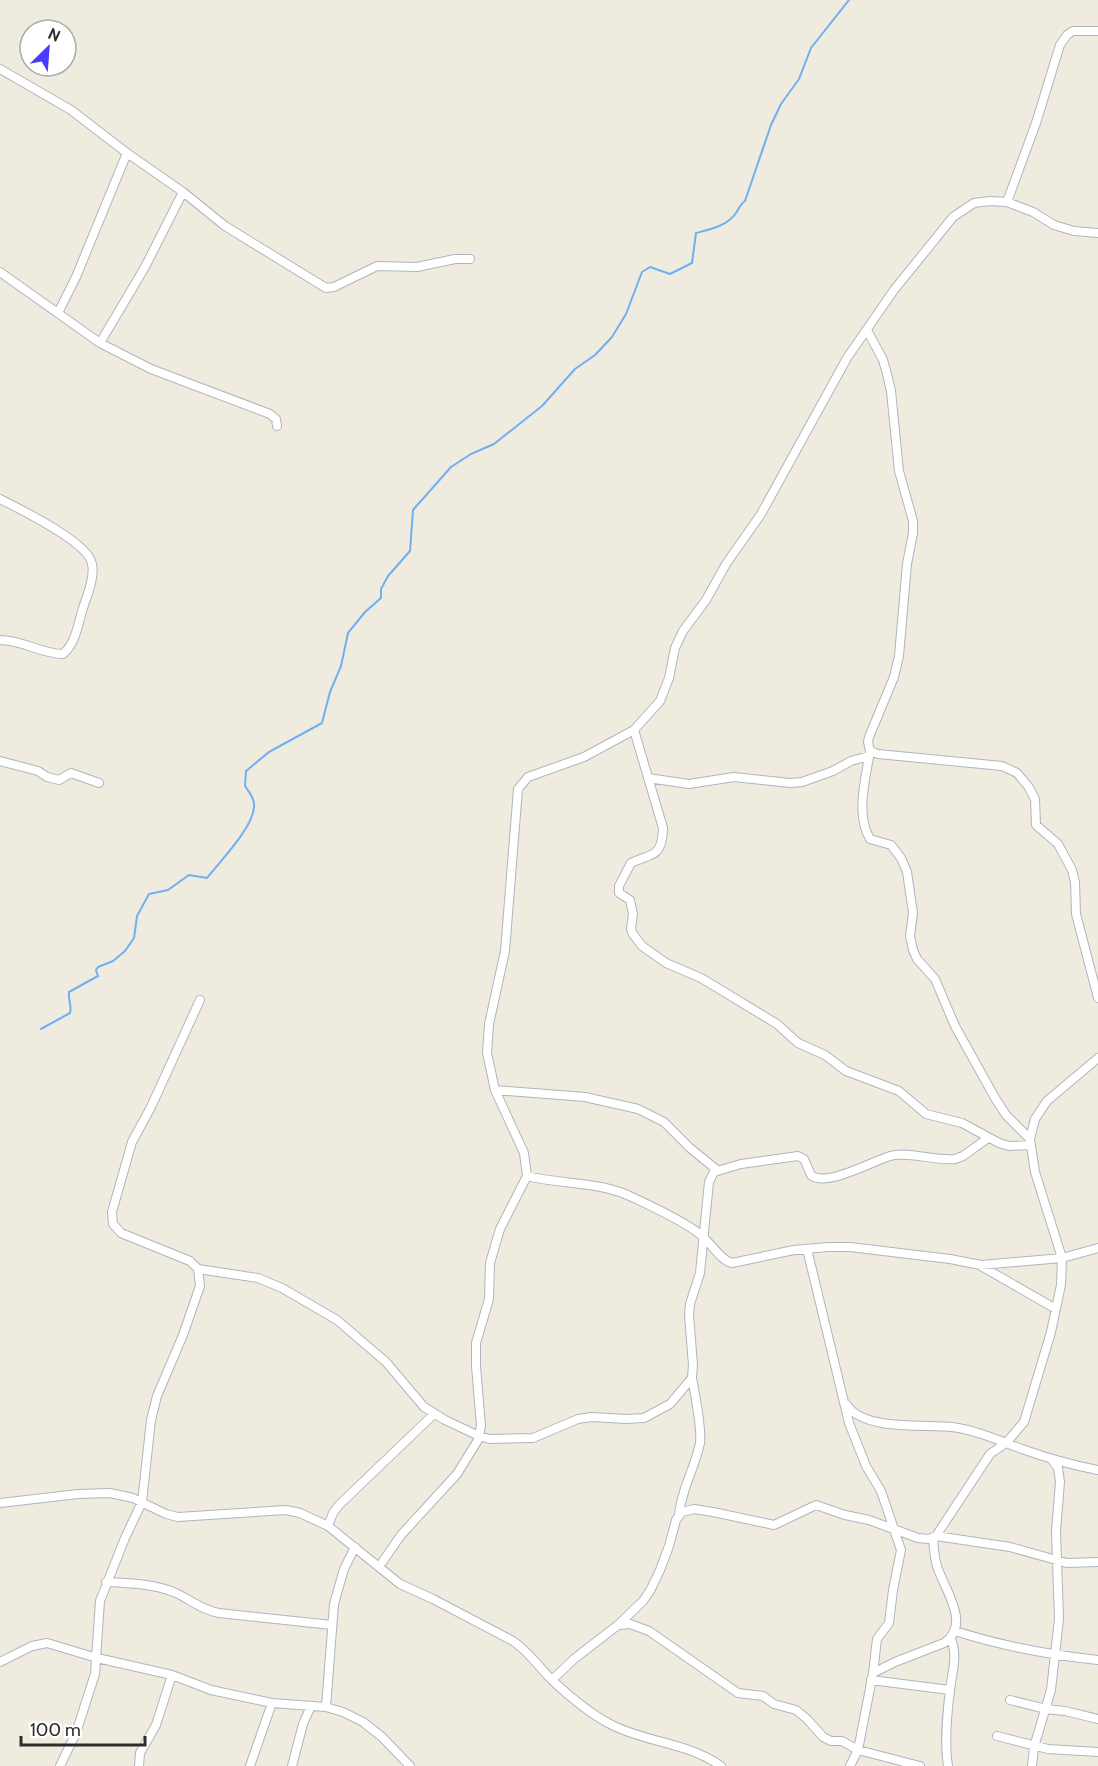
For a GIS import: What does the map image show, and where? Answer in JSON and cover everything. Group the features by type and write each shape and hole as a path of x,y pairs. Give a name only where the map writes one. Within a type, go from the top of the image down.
{"street":[{"path":"1007,202 1036,123 1060,45 1073,31 1098,31"},
{"path":"0,69 71,110 183,192 225,226 326,288 334,287 377,267 417,267 444,261 470,259"},
{"path":"58,313 76,277 128,153"},
{"path":"100,343 145,267 183,192"},
{"path":"379,1567 401,1535 458,1474 474,1449 479,1436 481,1408 476,1366 476,1342 489,1299 490,1263 500,1228 527,1176 524,1153 495,1090 487,1053 487,1037 505,951 518,789 528,777 609,746 634,730 660,701 669,678 675,648 683,631 706,600 726,564 761,514 847,358 894,290 953,217 974,204 990,201 1007,202 1033,212 1054,225 1074,231 1098,233"},
{"path":"0,272 100,343 152,369 270,414 276,419 277,426"},
{"path":"867,330 883,360 891,391 899,471 913,521 913,533 894,677 868,742 870,753 864,794 864,831 870,839 888,844 895,849 906,868 913,913 910,936 917,959 935,979 955,1026 995,1098 1006,1115 1030,1142"},
{"path":"0,499 85,550 90,556 93,567 73,641 63,654 44,652 13,641 0,640"},
{"path":"634,730 661,820 662,839 654,854 647,859 631,863 619,886 619,893 630,900 633,914 631,929 642,946 666,963 701,978 777,1024 798,1043 825,1055 846,1071 891,1088 907,1097 926,1114 962,1123 988,1138 1009,1146 1030,1142"},
{"path":"648,778 689,784 734,777 790,783 802,782 833,771 870,753 990,764 1010,769 1024,778 1035,799 1036,825 1058,844 1072,870 1075,882 1076,914 1098,998"},
{"path":"0,761 38,771 47,777 59,780 71,773 99,783"},
{"path":"200,1000 151,1107 132,1142 112,1212 113,1224 121,1233 190,1261 198,1269 258,1278 282,1288 337,1320 386,1362 413,1396 434,1414 479,1436 506,1440 533,1438 578,1419 591,1417 644,1418 670,1404 692,1378"},
{"path":"948,1766 946,1755 956,1614 937,1567 935,1537 990,1454 1006,1443 1024,1422 1048,1345 1063,1271 1062,1258 1035,1172 1030,1142 1035,1119 1047,1101 1098,1058"},
{"path":"495,1090 585,1097 638,1110 664,1122 690,1148 717,1170"},
{"path":"552,1680 643,1601 669,1546 679,1515 701,1435 692,1378 689,1315 690,1304 700,1273 711,1175 717,1170 749,1163 798,1156 804,1159 810,1175 818,1179 857,1171 891,1155 955,1159 988,1138"},
{"path":"527,1176 611,1188 694,1229 724,1259 732,1263 807,1249 850,1247 981,1265 1062,1258 1098,1248"},
{"path":"807,1249 849,1423 866,1466 881,1491 901,1550 892,1590 889,1623 877,1639 858,1750 850,1766"},
{"path":"981,1265 1056,1309"},
{"path":"60,1766 76,1732 95,1674 97,1618 100,1601 106,1582 142,1502 151,1420 168,1368 195,1304 200,1286 198,1269"},
{"path":"845,1401 853,1412 868,1419 956,1428 1052,1460 1098,1470"},
{"path":"328,1526 339,1505 434,1414"},
{"path":"1032,1766 1034,1747 1046,1709 1056,1656 1059,1597 1056,1531 1060,1482 1058,1468 1052,1460"},
{"path":"0,1503 96,1493 122,1496 142,1502 166,1515 178,1517 286,1510 300,1513 328,1526 400,1584 513,1641 534,1658 552,1680 590,1712 609,1724 683,1747 706,1757 719,1766"},
{"path":"679,1515 694,1509 774,1525 816,1505 869,1520 918,1538 935,1537 1010,1547 1075,1564 1098,1562"},
{"path":"326,1707 331,1664 332,1625 338,1586 356,1547"},
{"path":"106,1582 162,1588 176,1593 198,1607 219,1613 254,1619 332,1625"},
{"path":"618,1624 630,1624 648,1631 738,1693 763,1696 774,1704 796,1710 823,1737 831,1741 842,1741 858,1750 920,1766"},
{"path":"872,1676 895,1662 945,1643 953,1635"},
{"path":"953,1635 1056,1656 1098,1660"},
{"path":"0,1662 32,1646 47,1643 60,1645 96,1658 172,1675 211,1689 272,1703 326,1707 363,1722 382,1737 410,1766"},
{"path":"139,1766 140,1753 156,1725 172,1675"},
{"path":"872,1676 950,1689"},
{"path":"1010,1700 1098,1719"},
{"path":"250,1766 272,1703"},
{"path":"292,1766 303,1724 311,1706"},
{"path":"997,1736 1034,1747 1098,1752"}],"waterway":[{"path":"41,1029 70,1013 69,992 98,976 96,970 98,967 113,961 125,951 134,938 137,916 149,894 168,890 189,875 207,878 235,844 248,825 254,807 253,798 245,786 246,771 269,752 322,723 330,692 341,666 348,633 365,612 381,598 381,589 388,576 410,551 413,510 451,467 471,454 494,444 542,406 575,369 595,355 612,337 626,314 642,272 650,267 670,274 692,263 696,233 723,224 736,213 745,201 771,125 781,104 799,79 811,48 849,0"}]}
